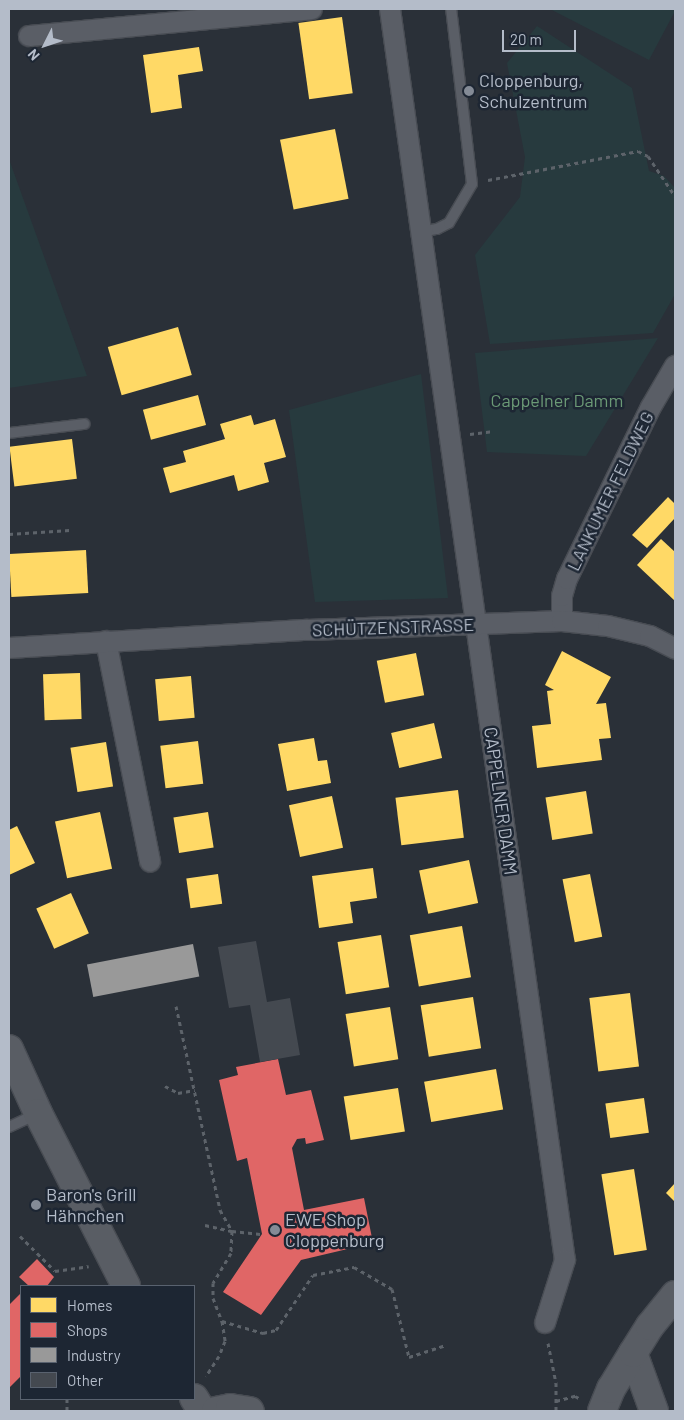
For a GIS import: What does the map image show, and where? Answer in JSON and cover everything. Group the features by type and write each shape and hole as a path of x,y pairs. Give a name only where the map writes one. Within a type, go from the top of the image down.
{"street":[{"path":"28,36 312,9"},
{"name":"CAPPELNER DAMM","path":"390,9 565,1260 545,1323"},
{"name":"LANKUMER FELDWEG","path":"562,621 562,596 567,579 651,407 675,366"},
{"name":"SCHÜTZENSTRASSE","path":"9,648 562,621 608,626 642,634 675,649"},
{"path":"106,642 150,862"},
{"path":"9,1049 38,1113 120,1274"},
{"path":"602,1411 611,1389 633,1353 650,1326 675,1295"},
{"path":"633,1353 654,1411"},
{"path":"197,1389 202,1411"},
{"path":"216,1411 230,1408 250,1411"}],"lane":[{"path":"422,232 437,229 449,223 472,184 450,9"},
{"path":"9,433 84,424"},
{"path":"9,1127 38,1113"}],"path":[{"path":"472,184 638,151 648,156 674,190 675,196"},
{"path":"467,434 494,431"},
{"path":"9,534 70,530"},
{"path":"176,1006 220,1210 232,1231 231,1253 212,1284 213,1298 222,1321 225,1341 219,1356 197,1389"},
{"path":"165,1086 178,1093 195,1090"},
{"path":"205,1225 232,1231 262,1234"},
{"path":"20,1236 55,1271 120,1274"},
{"path":"222,1321 263,1334 276,1330 313,1275 354,1266 392,1290 409,1357 444,1345"},
{"path":"545,1323 556,1383 556,1411"},
{"path":"67,1400 67,1410"}],"green space":[{"path":"550,9 675,9 675,11 649,60"},
{"path":"537,26 632,88 649,171 664,176 675,188 675,294 653,333 490,344 475,255 520,197 525,157 507,63"},
{"path":"10,162 87,376 9,388"},
{"name":"Cappelner Damm","path":"658,338 586,456 487,452 475,353"},
{"path":"421,374 448,598 315,602 289,410"}],"building: Homes":[{"path":"342,17 353,93 309,99 298,23"},
{"path":"199,47 203,71 178,75 182,108 151,113 143,55"},
{"path":"335,129 349,199 294,209 280,140"},
{"path":"178,327 192,375 122,395 108,347"},
{"path":"198,395 206,425 151,440 143,410"},
{"path":"251,415 254,425 275,419 286,457 264,463 269,482 238,491 234,475 170,493 163,468 186,462 183,451 225,439 220,424"},
{"path":"72,439 77,479 14,486 9,447"},
{"path":"668,497 675,504 675,518 647,548 632,535"},
{"path":"661,539 675,552 675,601 637,565"},
{"path":"86,550 88,593 11,597 9,554"},
{"path":"562,651 611,677 596,704 606,703 611,738 599,739 602,760 537,768 532,726 551,724 547,691 554,690 545,685"},
{"path":"416,653 424,695 385,703 377,661"},
{"path":"80,673 82,719 45,720 43,674"},
{"path":"191,676 195,718 159,721 155,679"},
{"path":"434,723 442,758 399,768 391,733"},
{"path":"314,738 318,761 327,760 331,783 287,791 278,744"},
{"path":"198,741 203,784 166,788 160,746"},
{"path":"106,742 113,786 77,792 70,748"},
{"path":"458,790 464,838 401,845 395,798"},
{"path":"586,791 593,833 552,840 546,797"},
{"path":"332,796 343,848 300,857 289,805"},
{"path":"100,812 112,869 67,878 55,822"},
{"path":"208,812 214,848 179,853 173,817"},
{"path":"17,826 35,863 9,875 9,830"},
{"path":"469,860 478,903 428,914 419,871"},
{"path":"373,868 377,898 350,902 353,923 319,928 312,876"},
{"path":"218,874 222,904 190,908 186,878"},
{"path":"590,874 602,937 575,942 563,879"},
{"path":"71,893 89,933 54,949 36,908"},
{"path":"462,926 471,977 419,986 410,935"},
{"path":"381,935 389,987 346,994 338,942"},
{"path":"630,993 639,1066 598,1071 589,998"},
{"path":"473,997 481,1048 429,1057 421,1005"},
{"path":"390,1007 398,1059 354,1066 346,1014"},
{"path":"496,1069 503,1109 431,1122 424,1082"},
{"path":"398,1088 405,1131 351,1140 344,1097"},
{"path":"644,1098 649,1133 610,1138 605,1103"},
{"path":"634,1169 647,1250 614,1255 601,1174"},
{"path":"675,1183 675,1202 666,1193"}],"building: Shops":[{"path":"278,1059 286,1095 311,1090 324,1140 306,1144 305,1138 297,1139 292,1148 304,1210 364,1198 373,1243 301,1260 261,1315 223,1292 262,1234 247,1158 237,1161 219,1080 238,1075 236,1067"},
{"path":"37,1259 54,1277 48,1285 28,1285 19,1277"},
{"path":"20,1294 20,1377 9,1388 9,1305"}],"building: Industry":[{"path":"193,944 199,976 93,997 87,965"}],"building: Other":[{"path":"256,941 267,1002 290,998 300,1055 260,1062 250,1005 229,1008 218,947"}],"place":[{"name":"Cloppenburg, Schulzentrum","path":"469,91"},
{"name":"Baron's Grill Hähnchen","path":"36,1205"},
{"name":"EWE Shop Cloppenburg","path":"275,1230"}]}
